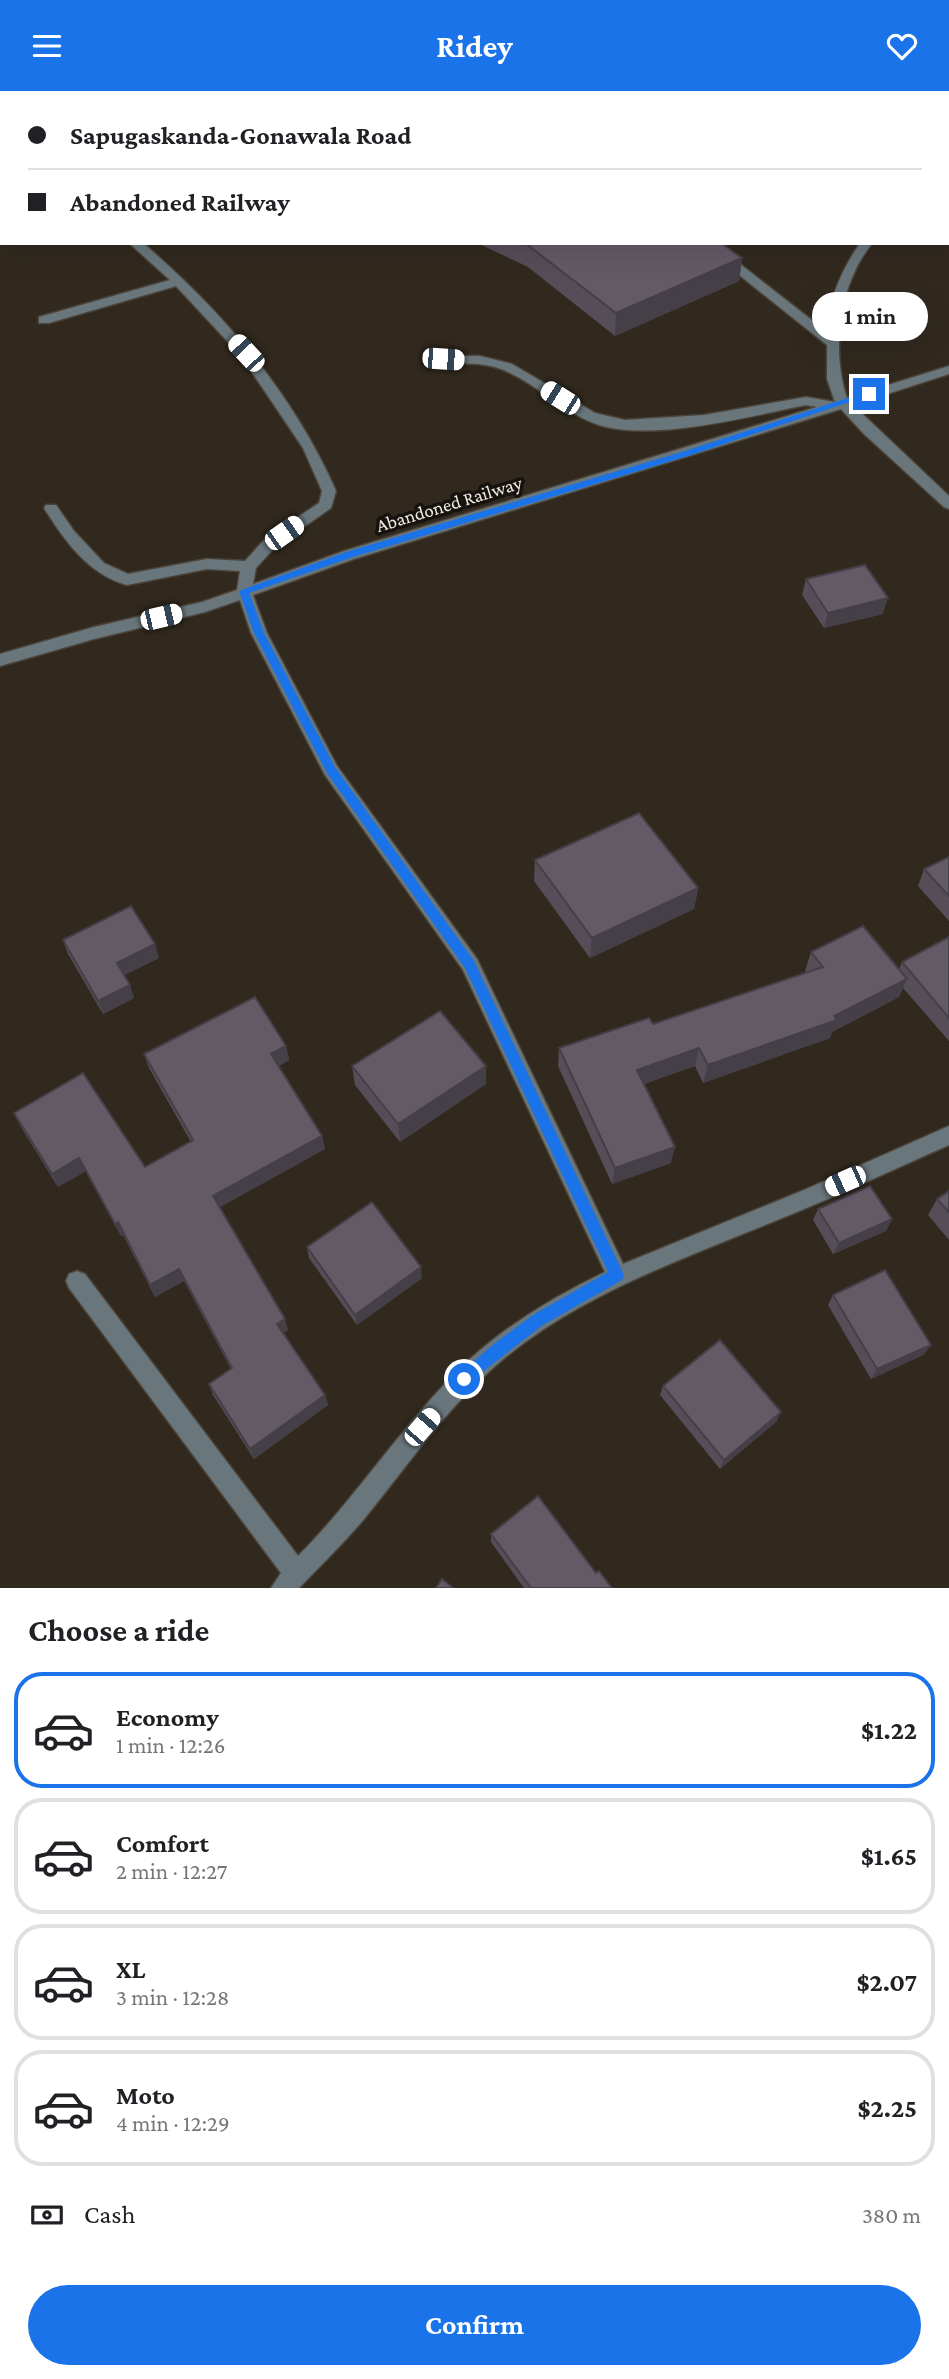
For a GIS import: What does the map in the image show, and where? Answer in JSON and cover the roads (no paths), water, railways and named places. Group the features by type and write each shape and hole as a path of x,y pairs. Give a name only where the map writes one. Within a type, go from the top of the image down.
{"street":[{"path":"137,245 179,281 246,353 310,448 329,491 326,505 270,543 249,566 244,591 265,644 331,770 470,965 617,1275"},
{"path":"708,245 834,344"},
{"path":"836,404 832,333 838,299 848,271 865,245"},
{"path":"44,320 179,281"},
{"path":"443,359 492,362 526,377 577,409 606,422 656,425 806,401 836,404 949,504"},
{"name":"Abandoned Railway","path":"0,660 94,633 205,607 349,555 688,453 949,370"},
{"path":"51,508 69,535 99,567 127,580 207,564 249,566"},
{"path":"77,1281 290,1581 355,1512 408,1443 464,1379 538,1320 617,1275 663,1254 774,1212 948,1138"}]}
